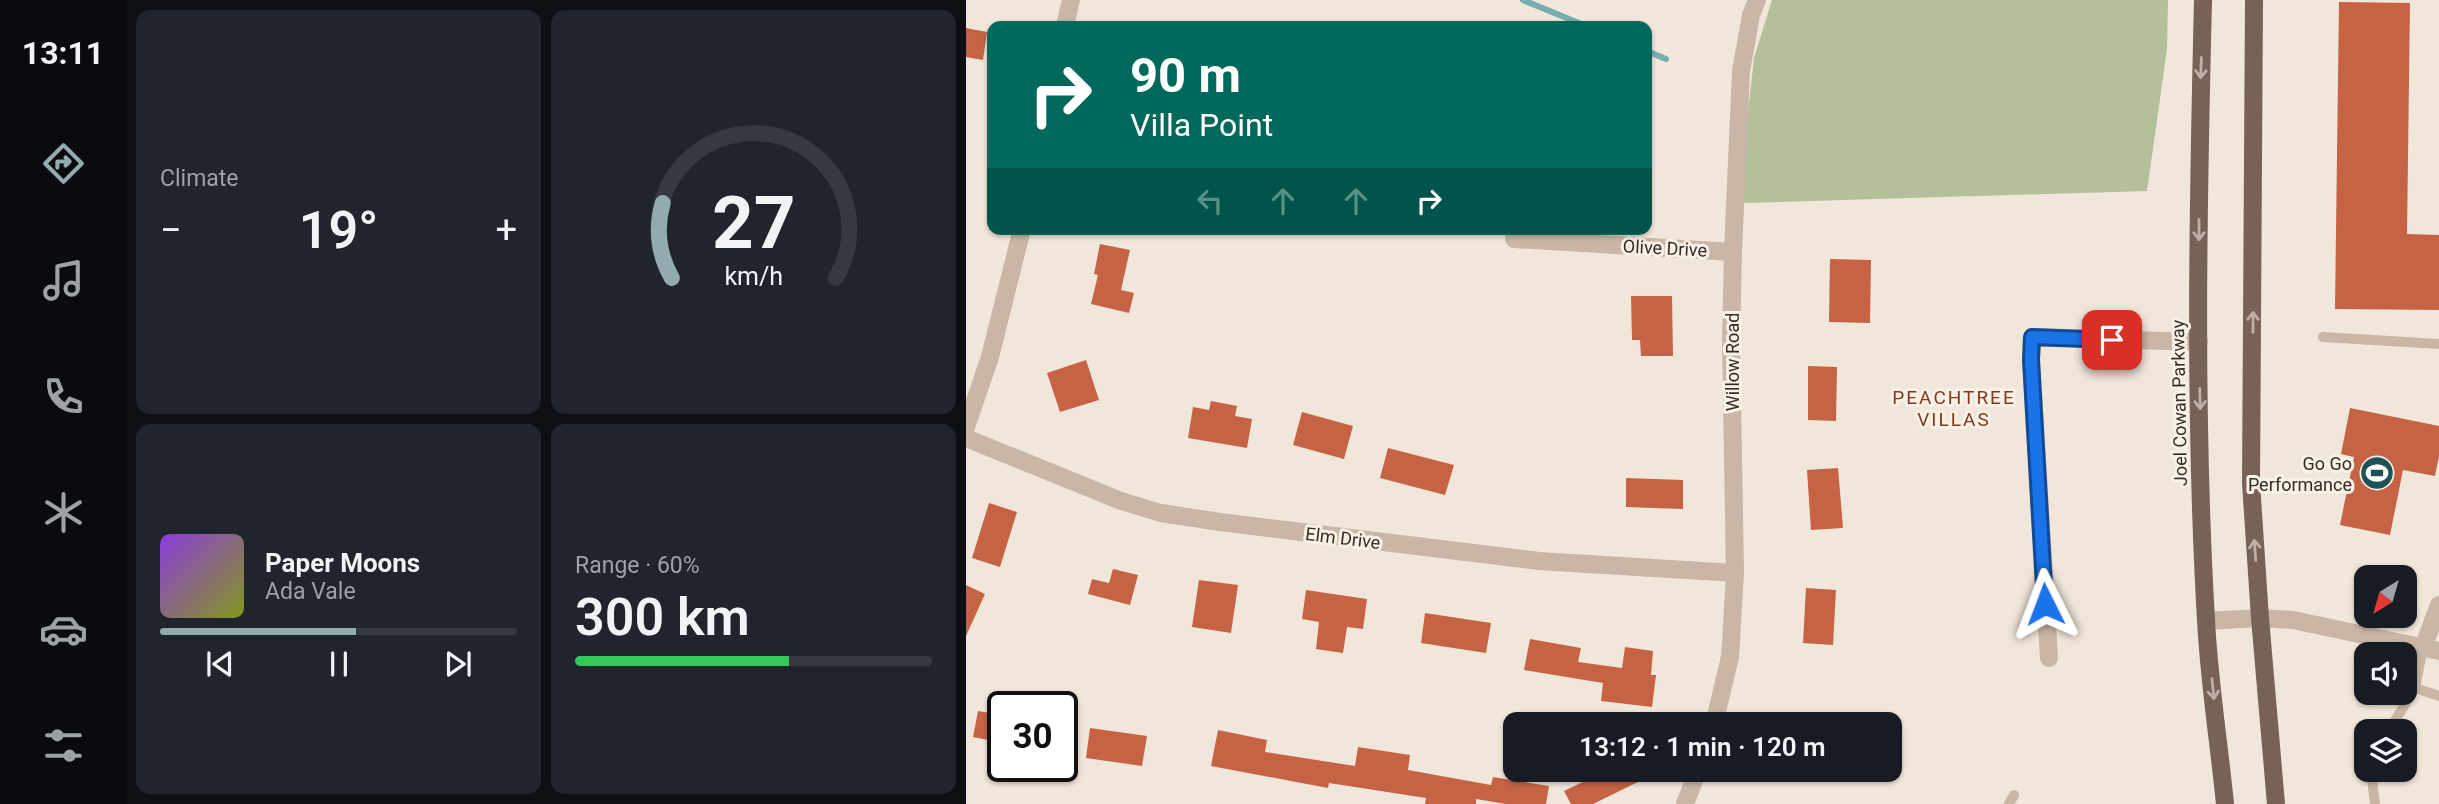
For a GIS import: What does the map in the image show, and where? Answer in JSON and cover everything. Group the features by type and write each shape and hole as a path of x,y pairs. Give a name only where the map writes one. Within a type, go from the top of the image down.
{"main road":[{"name":"Joel Cowan Parkway","path":"2203,0 2199,162 2199,342 2206,621 2225,804"},
{"path":"2254,0 2251,483 2276,804"}],"street":[{"path":"1066,21 1071,0"},
{"name":"Willow Road","path":"1717,712 1730,657 1735,573 1731,340 1741,71 1751,15 1757,0"},
{"path":"966,427 990,357 1020,235"},
{"name":"Olive Drive","path":"1514,239 1733,252"},
{"path":"2049,658 2031,360 2032,337 2199,342"},
{"name":"Elm Drive","path":"966,438 1121,501 1161,513 1220,523 1539,561 1735,573"},
{"path":"2206,621 2260,618 2293,620 2431,650 2439,605"},
{"path":"1685,804 1693,782"}],"lane":[{"path":"2323,337 2439,344"},
{"path":"2417,683 2431,650"},
{"path":"2417,689 2439,696"},
{"path":"2372,782 2375,804"}],"green space":[{"path":"1772,0 2168,0 2167,49 2147,191 1743,203 1743,157 1754,58"}],"building":[{"path":"2339,2 2410,3 2407,234 2439,235 2439,310 2335,309"},
{"path":"966,28 987,32 983,60 966,57"},
{"path":"1100,244 1130,250 1121,290 1134,293 1129,313 1091,304 1098,275 1094,274"},
{"path":"1830,259 1871,260 1870,323 1829,322"},
{"path":"1631,296 1672,296 1673,356 1641,356 1640,340 1632,340"},
{"path":"1086,360 1099,400 1060,412 1047,373"},
{"path":"1808,366 1837,367 1836,421 1808,420"},
{"path":"1211,401 1237,406 1235,416 1252,419 1247,448 1188,438 1193,407 1209,410"},
{"name":"Go Go Performance","path":"2350,408 2439,426 2439,456 2435,476 2403,470 2390,535 2340,525 2354,457 2341,454"},
{"path":"1302,412 1353,426 1344,459 1293,445"},
{"path":"1388,448 1454,465 1445,495 1380,478"},
{"path":"1838,468 1843,528 1811,530 1807,470"},
{"path":"1626,478 1683,480 1683,509 1626,507"},
{"path":"989,503 1017,512 1000,567 972,558"},
{"path":"1113,569 1138,575 1130,605 1088,594 1092,579 1109,583"},
{"path":"1199,580 1238,585 1231,633 1192,627"},
{"path":"966,585 985,594 966,636"},
{"path":"1806,588 1836,590 1833,645 1803,643"},
{"path":"1306,590 1367,599 1363,629 1347,627 1343,653 1316,649 1319,622 1302,619"},
{"path":"1425,613 1491,623 1486,653 1421,643"},
{"path":"1530,639 1581,648 1578,662 1622,668 1625,647 1653,651 1651,675 1656,675 1652,707 1601,701 1603,683 1524,670"},
{"path":"978,711 987,712 987,740 973,737"},
{"path":"1090,728 1147,736 1142,766 1086,758"},
{"path":"1218,730 1267,740 1265,752 1355,766 1358,747 1410,755 1408,770 1491,785 1493,777 1503,779 1503,782 1549,786 1546,804 1506,804 1476,799 1476,804 1425,804 1426,798 1329,783 1328,788 1211,766"},
{"path":"1583,782 1638,782 1593,804 1571,804 1564,791"}],"waterway":[{"path":"1523,0 1574,21"},
{"path":"1652,53 1666,59"}],"place":[{"name":"Go Go Performance","path":"2377,473"}],"district":[{"name":"PEACHTREE VILLAS","path":"1954,408"}],"route":[{"path":"2045,604 2031,360 2032,337 2112,340"}]}
